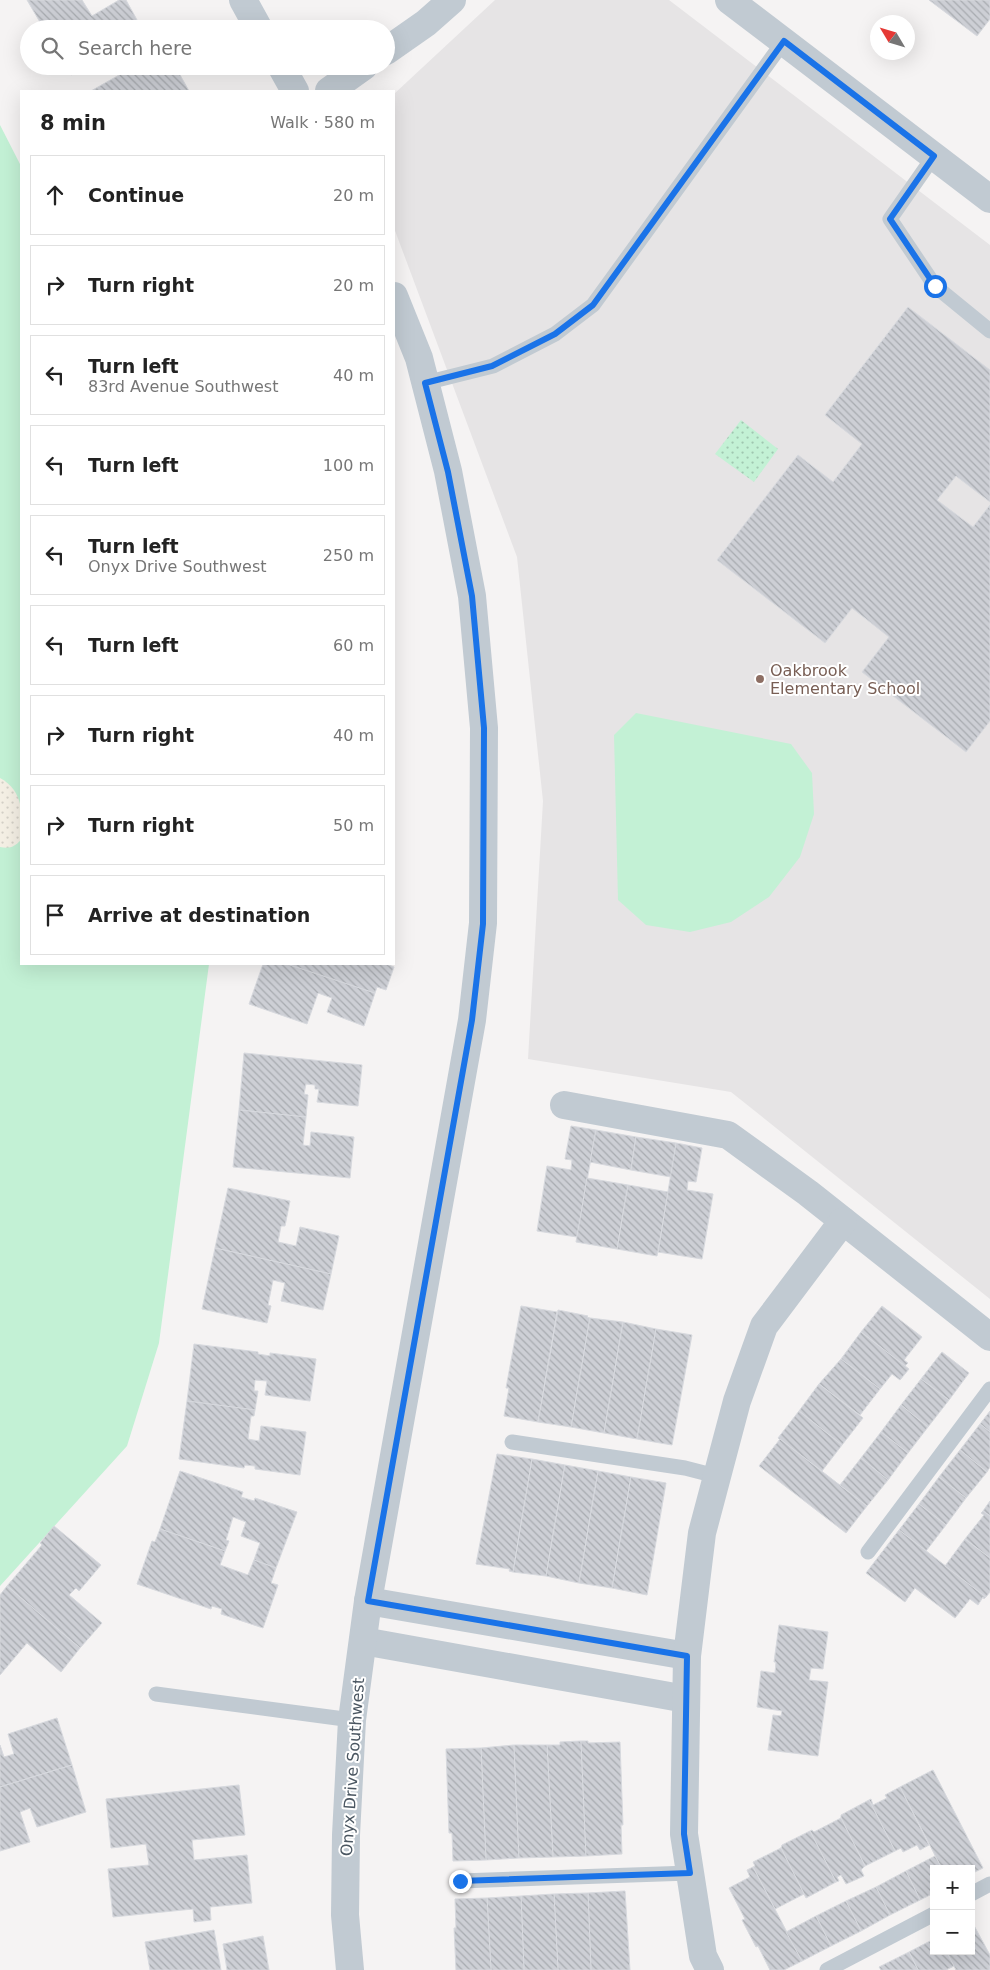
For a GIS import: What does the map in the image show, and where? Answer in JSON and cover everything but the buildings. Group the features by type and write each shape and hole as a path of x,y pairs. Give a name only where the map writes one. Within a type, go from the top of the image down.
{"street":[{"path":"242,0 254,20"},
{"path":"395,45 426,23 452,0"},
{"path":"729,0 990,198"},
{"path":"285,75 294,90"},
{"path":"330,90 351,75"},
{"name":"Onyx Drive Southwest","path":"350,1970 345,1915 346,1835 352,1720 368,1601 472,1020 483,924 484,728 472,596 448,472 419,358 395,298"},
{"path":"564,1105 728,1136 808,1193 990,1337"},
{"path":"710,1970 703,1956 684,1834 687,1656 702,1533 738,1401 764,1326 843,1221"},
{"path":"368,1601 687,1656"},
{"path":"362,1642 686,1699"}],"lane":[{"path":"425,383 492,366 555,334 593,305 784,41"},
{"path":"934,156 890,219 935,286 990,331"},
{"path":"868,1552 990,1389"},
{"path":"512,1442 685,1468 716,1476"},
{"path":"156,1694 352,1720"},
{"path":"460,1881 690,1873"},
{"path":"975,1892 990,1884"},
{"path":"827,1970 930,1916"}],"shaded area":[{"name":"Oakbrook Elementary School","path":"495,0 669,0 990,245 990,1299 731,1092 528,1059 543,801 517,557 395,231 395,93"}],"green space":[{"path":"0,125 20,164 20,965 209,965 159,1343 127,1446 0,1586"},
{"path":"741,420 778,449 754,482 715,454"},
{"path":"636,713 791,744 812,773 814,814 800,857 769,897 731,922 690,932 646,925 618,900 614,735"}],"sand":[{"path":"0,778 8,783 18,797 20,805 20,841 9,848 0,847"}],"place":[{"name":"Oakbrook Elementary School","path":"760,679"}],"route":[{"path":"460,1881 690,1873 684,1834 687,1656 368,1601 472,1020 483,924 484,728 472,596 448,472 425,383 492,366 555,334 593,305 784,41 934,156 890,219 935,286"}]}
